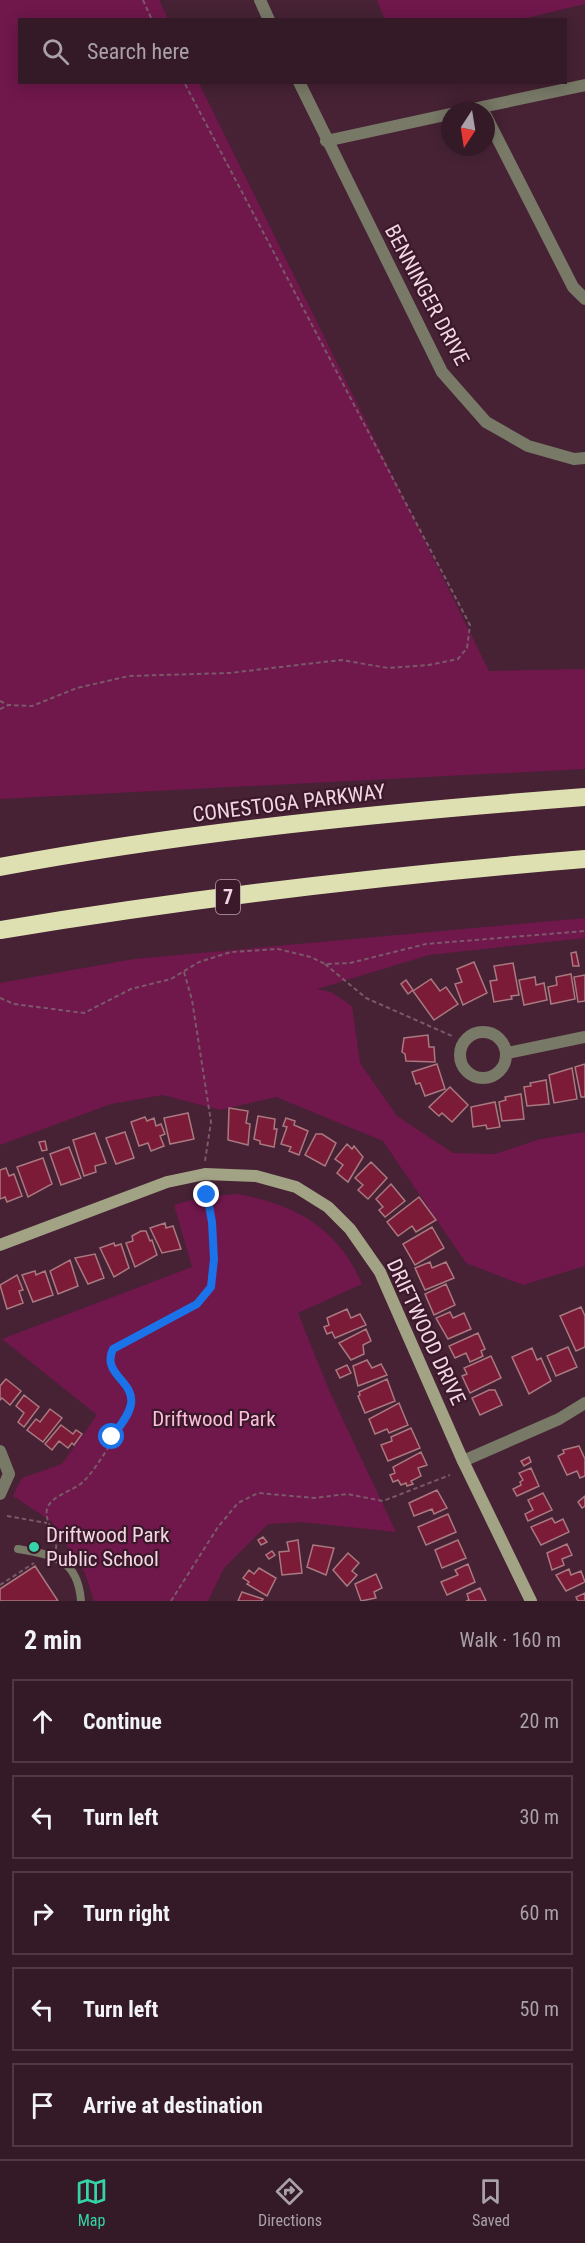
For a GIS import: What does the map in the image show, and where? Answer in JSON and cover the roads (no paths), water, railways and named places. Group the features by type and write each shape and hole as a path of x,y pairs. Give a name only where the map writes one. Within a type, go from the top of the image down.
{"highway":[{"name":"CONESTOGA PARKWAY","path":"0,867 81,852 400,811 585,797"},
{"name":"7","path":"0,930 132,908 457,869 585,859"}],"street":[{"path":"260,0 268,18"},
{"name":"BENNINGER DRIVE","path":"300,84 326,141 442,372 486,422 528,446 574,459 585,458"},
{"path":"495,108 585,85"},
{"path":"326,141 441,116"},
{"path":"495,133 573,287 585,299"},
{"path":"507,1053 585,1037"},
{"name":"DRIFTWOOD DRIVE","path":"0,1245 192,1176 232,1173 256,1176 296,1187 328,1207 350,1229 380,1272 463,1461 531,1601"},
{"path":"463,1461 559,1419 585,1403"},
{"path":"0,1451 9,1474 0,1494"}],"lane":[{"path":"18,1549 55,1556 71,1568 80,1585 81,1601"}],"place":[{"name":"Driftwood Park Public School","path":"34,1547"}],"park label":[{"name":"Driftwood Park","path":"214,1419"}]}
